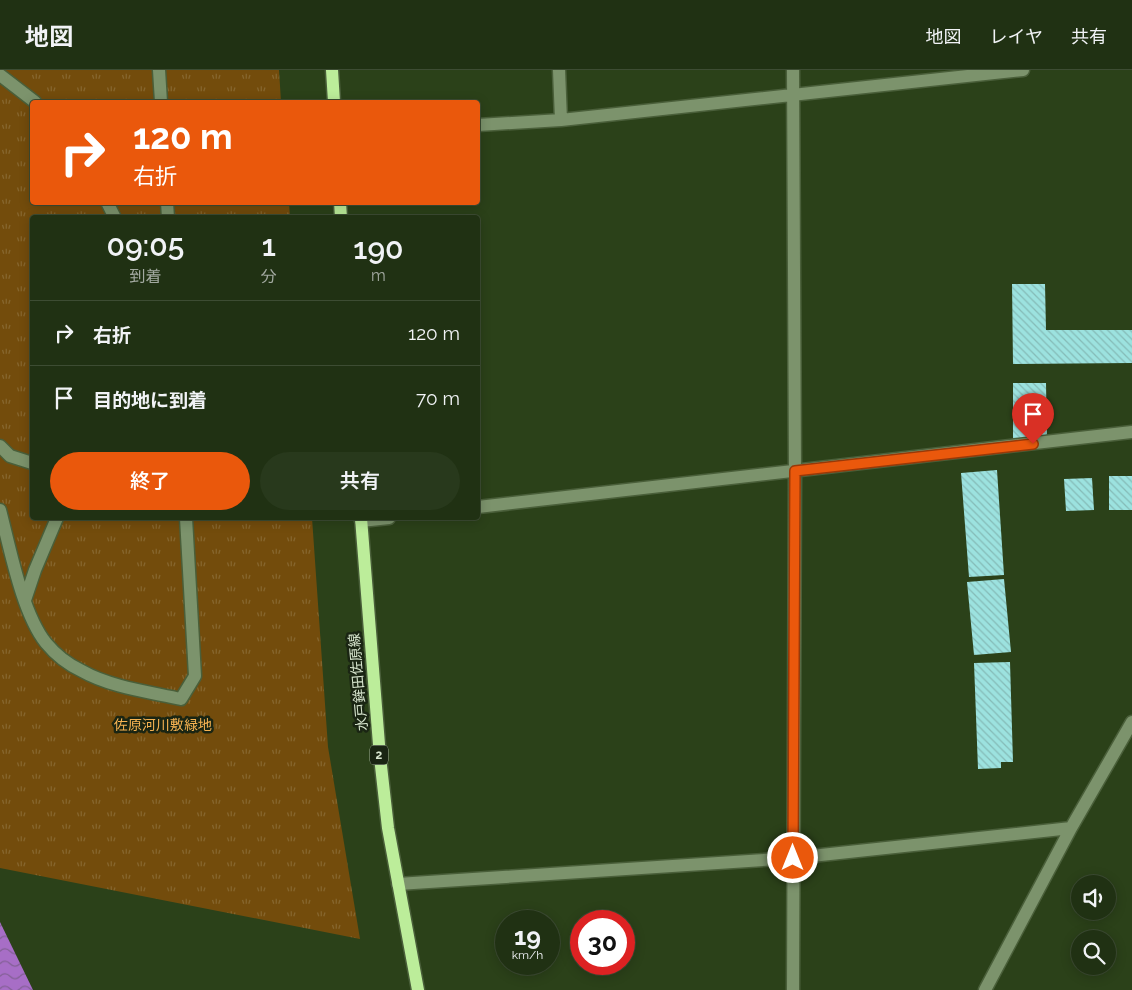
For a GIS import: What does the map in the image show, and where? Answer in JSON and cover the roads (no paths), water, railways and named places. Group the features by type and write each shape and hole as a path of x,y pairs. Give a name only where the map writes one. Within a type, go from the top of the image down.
{"main road":[{"path":"332,70 334,100"},
{"name":"水戸鉾田佐原線","path":"361,520 380,757 388,828 418,990"}],"street":[{"path":"159,70 161,100"},
{"path":"559,70 561,120"},
{"path":"793,70 795,471 793,990"},
{"path":"480,125 561,120 1024,70"},
{"path":"2,75 33,100"},
{"path":"480,507 1132,432"},
{"path":"0,446 10,456 30,462"},
{"path":"0,510 25,600 36,627 47,644 65,660 83,672 115,684 181,699 195,676 186,520"},
{"path":"25,600 35,570 56,520"},
{"path":"985,990 1071,828 1132,722"},
{"path":"398,884 793,858 1071,828"}],"water":[{"path":"0,922 33,990 0,990"}],"park label":[{"name":"佐原河川敷緑地","path":"163,725"}]}
